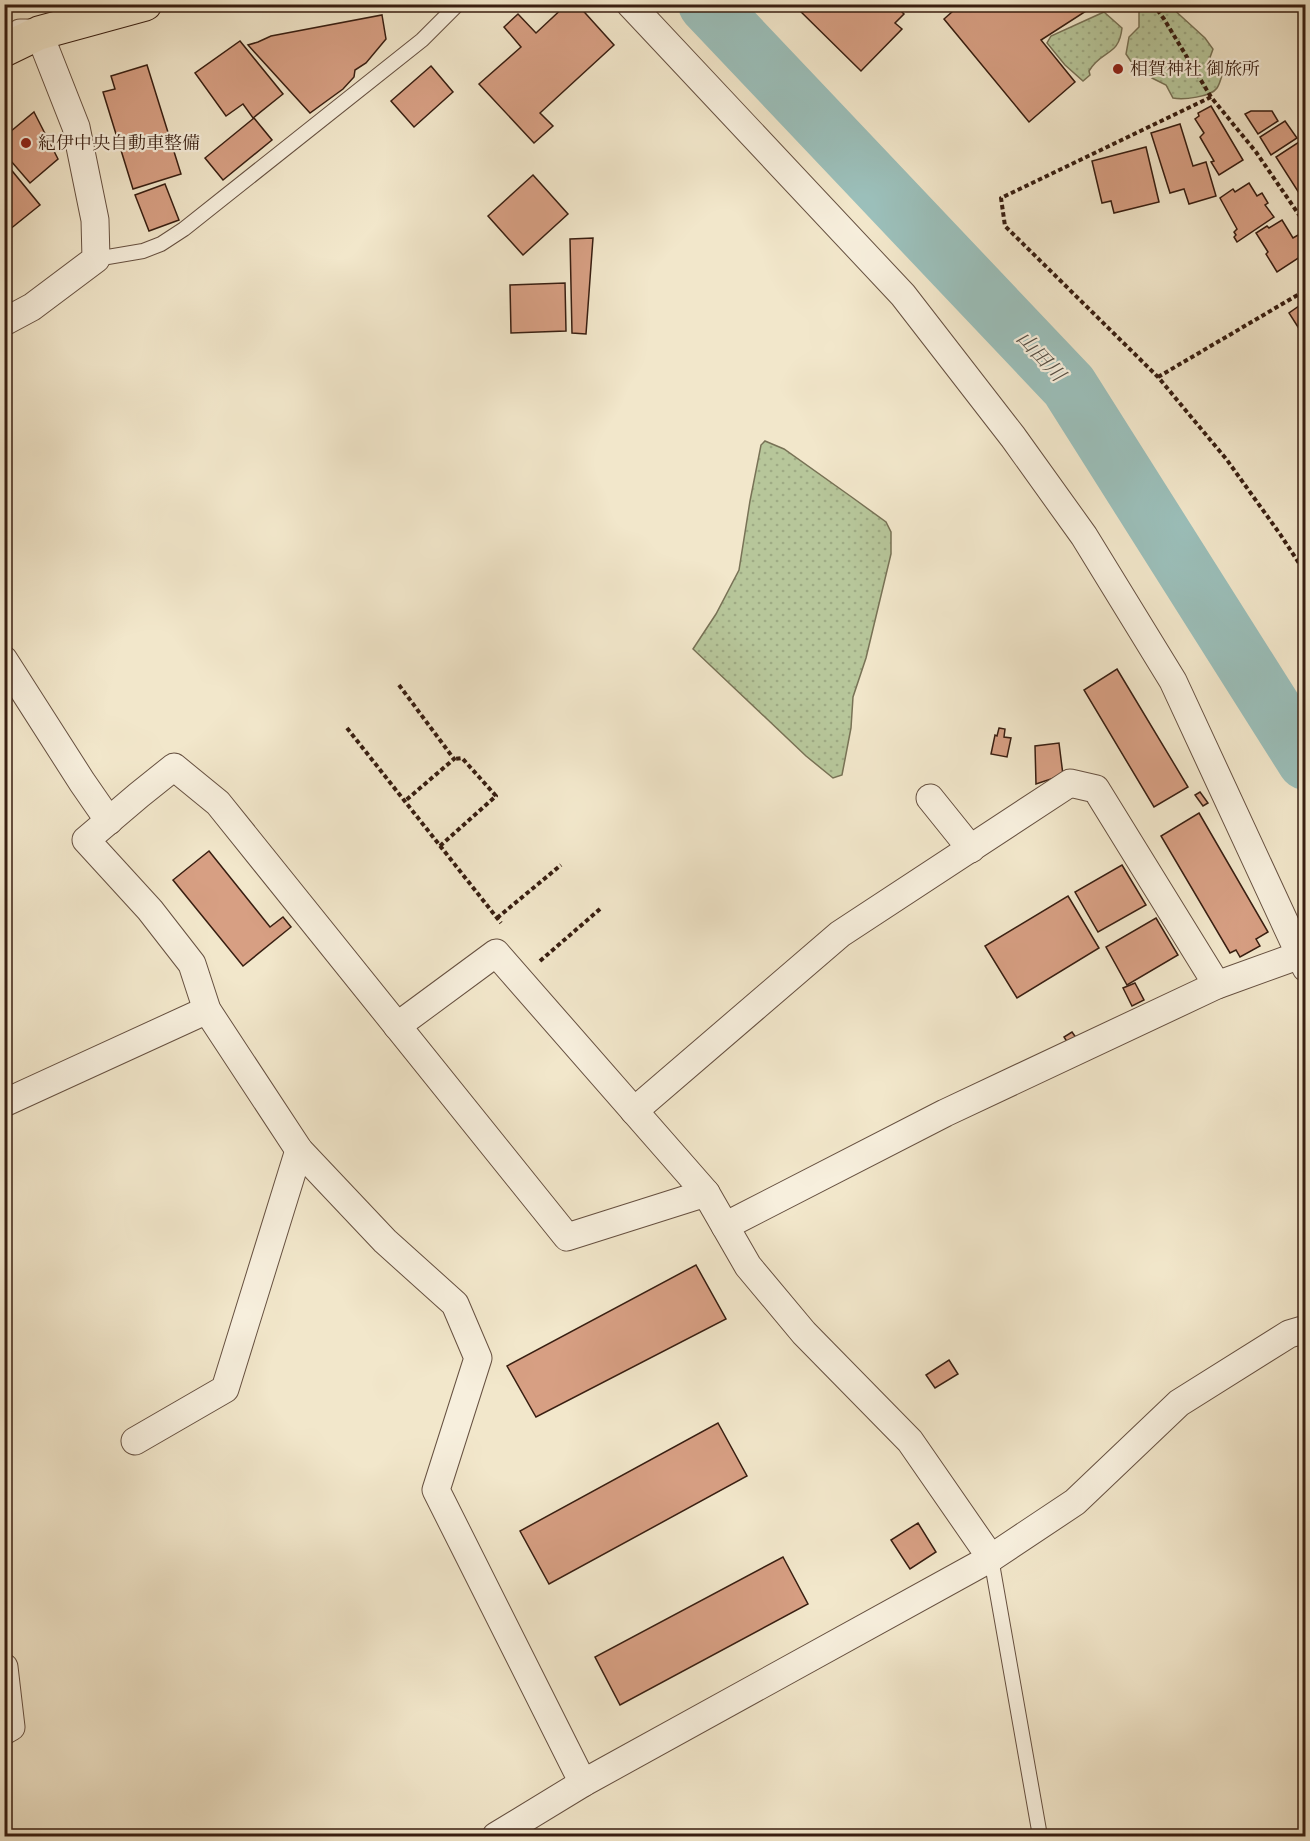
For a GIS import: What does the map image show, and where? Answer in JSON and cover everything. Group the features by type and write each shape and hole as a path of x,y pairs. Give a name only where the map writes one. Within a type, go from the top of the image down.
{"highway":[{"path":"4,50 39,33 145,4"}],"street":[{"path":"630,4 903,295 1013,437 1084,536 1173,681 1303,961 1217,984 945,1113 725,1226"},
{"path":"4,32 39,33 76,127 95,220 96,259 32,307 4,322"},
{"path":"4,660 109,821"},
{"path":"583,1783 436,1490 478,1358 455,1304 385,1241 299,1150 207,1010 192,964 150,910 86,840 174,767 218,803 567,1237 706,1193"},
{"path":"634,1111 840,934 1070,783 1096,789 1217,984"},
{"path":"930,798 971,849"},
{"path":"398,1026 496,953 706,1193 748,1266 804,1333 910,1441 991,1558"},
{"path":"4,1103 207,1010"},
{"path":"135,1441 225,1389 299,1150"},
{"path":"496,1836 583,1783 991,1558 1076,1502 1179,1403 1289,1334 1305,1329"},
{"path":"4,1667 11,1726 4,1731"}],"lane":[{"path":"96,259 143,251 161,244 184,229 422,40 458,4"},
{"path":"991,1558 1040,1836"}],"path":[{"path":"1153,4 1211,97 1256,153 1305,225"},
{"path":"1211,97 1001,198 1005,226 1158,377 1227,460 1280,534 1305,574"},
{"path":"1158,377 1305,290"},
{"path":"399,685 454,759"},
{"path":"347,728 504,926"},
{"path":"405,801 454,759 462,758 496,796 440,846"},
{"path":"497,918 561,865"},
{"path":"535,965 600,909"}],"green space":[{"path":"1166,4 1170,6 1205,38 1213,49 1208,63 1219,65 1223,73 1214,91 1196,97 1173,98 1166,85 1132,63 1126,54 1129,37 1139,27 1139,5"},
{"path":"1104,12 1122,28 1120,37 1114,49 1094,64 1089,71 1090,75 1083,81 1065,65 1047,43 1051,36"},
{"path":"765,441 784,449 853,498 886,522 891,532 891,554 866,658 853,697 851,728 842,775 833,778 806,756 693,649 716,614 739,570 761,445"}],"building":[{"path":"567,4 577,4 614,45 540,113 553,126 534,143 479,84 521,47 504,27 518,14 536,33"},
{"path":"793,4 894,4 904,14 895,23 902,29 861,71"},
{"path":"961,4 1097,4 1041,40 1075,82 1029,122 944,19"},
{"path":"382,15 386,39 366,63 355,70 354,77 343,89 310,113 248,45 271,36"},
{"path":"240,41 283,94 253,118 243,104 226,116 195,73"},
{"path":"147,65 181,174 133,189 103,92 115,89 111,76"},
{"path":"431,66 453,92 414,127 391,101"},
{"path":"1211,106 1243,160 1219,175 1200,137 1204,133 1195,119 1199,116 1198,113"},
{"path":"1251,111 1272,111 1278,121 1258,134 1245,114"},
{"path":"34,112 58,159 30,183 4,153 4,137"},
{"path":"254,118 272,140 223,180 205,158"},
{"path":"1285,121 1297,138 1271,155 1260,137"},
{"path":"1180,124 1193,166 1206,162 1216,196 1189,204 1184,189 1170,193 1151,133"},
{"path":"1302,140 1306,147 1306,204 1276,157"},
{"path":"1146,147 1159,202 1114,213 1111,201 1102,203 1092,161"},
{"path":"4,161 40,205 4,234"},
{"path":"533,175 568,214 523,255 488,216"},
{"path":"1249,183 1257,196 1262,193 1268,203 1265,205 1274,217 1237,242 1234,232 1237,229 1220,198 1233,189 1235,192"},
{"path":"165,184 179,220 149,231 135,195"},
{"path":"1282,220 1293,238 1298,235 1306,248 1306,253 1277,272 1256,233"},
{"path":"593,238 586,334 572,333 570,239"},
{"path":"565,283 566,331 511,333 510,285"},
{"path":"1299,306 1304,312 1306,311 1305,338 1289,313"},
{"path":"1117,669 1188,787 1154,807 1084,690"},
{"path":"999,728 1005,729 1004,737 1011,738 1007,757 991,754"},
{"path":"1059,743 1063,775 1036,784 1035,746"},
{"path":"1200,792 1208,803 1203,806 1195,795"},
{"path":"1199,813 1268,932 1256,939 1260,946 1240,957 1236,950 1230,953 1161,836"},
{"path":"209,851 270,927 283,917 291,927 243,966 173,880"},
{"path":"1122,865 1146,905 1098,932 1075,892"},
{"path":"1068,896 1099,948 1017,998 985,946"},
{"path":"1156,918 1178,955 1127,985 1106,947"},
{"path":"1135,983 1144,1000 1132,1006 1123,988"},
{"path":"1072,1032 1077,1039 1069,1045 1064,1037"},
{"path":"696,1265 726,1319 536,1417 507,1366"},
{"path":"949,1360 958,1374 935,1388 926,1375"},
{"path":"718,1423 747,1476 549,1584 520,1531"},
{"path":"918,1523 936,1552 910,1569 891,1540"},
{"path":"783,1557 808,1604 620,1705 595,1657"}],"waterway":[{"name":"山田川","path":"707,4 1069,386 1306,761"}],"place":[{"name":"相賀神社 御旅所","path":"1118,69"},
{"name":"紀伊中央自動車整備","path":"26,143"}]}
